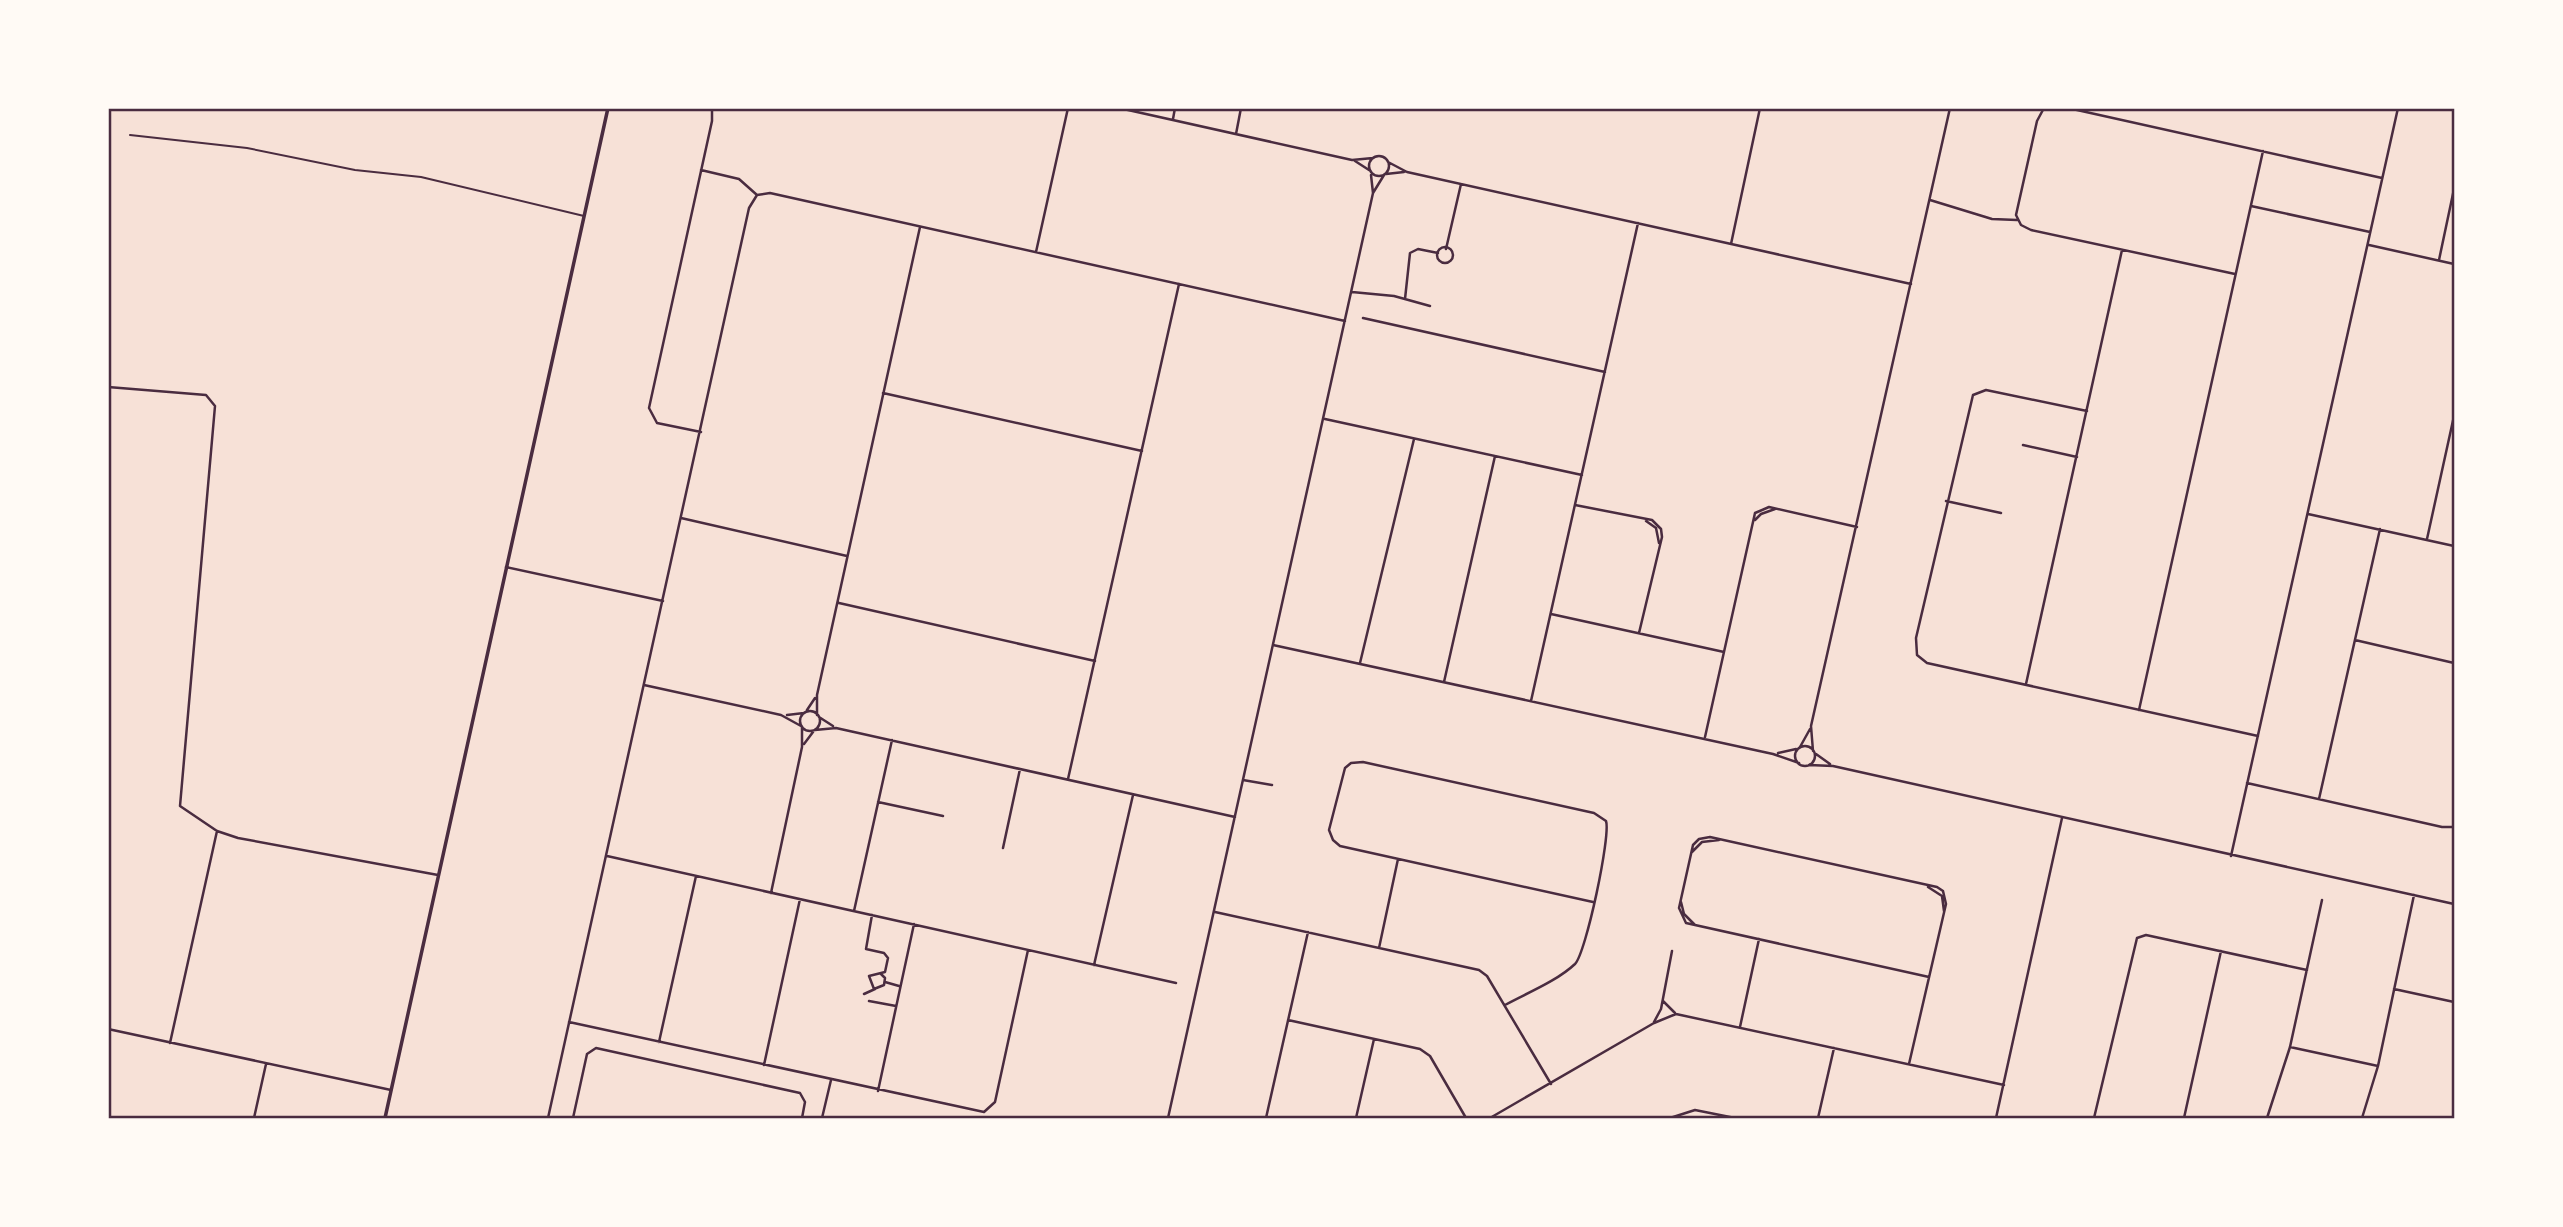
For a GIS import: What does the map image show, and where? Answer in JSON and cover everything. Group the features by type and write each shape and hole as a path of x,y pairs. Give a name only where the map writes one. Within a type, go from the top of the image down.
{"street":[{"path":"385,1118 608,108"},
{"path":"701,432 657,423 649,408 712,108"},
{"path":"1036,252 1068,108"},
{"path":"1119,108 1352,160 1381,156 1407,172 1911,284"},
{"path":"1172,120 1175,108"},
{"path":"1236,134 1241,108"},
{"path":"1731,244 1760,108"},
{"path":"1798,763 1795,756 1811,726 1950,108"},
{"path":"2017,220 2037,121 2044,108"},
{"path":"2068,108 2382,178"},
{"path":"2231,856 2398,108"},
{"path":"2139,710 2263,152"},
{"path":"1168,1118 1352,292 1373,193 1370,171 1373,158"},
{"path":"1352,160 1376,176 1407,172"},
{"path":"1373,193 1385,174 1388,162"},
{"path":"701,170 739,179 757,195"},
{"path":"1446,249 1461,184"},
{"path":"2439,260 2455,189"},
{"path":"548,1118 749,208 757,195 767,193 1345,321"},
{"path":"1930,200 1992,219 2017,220 2025,229 2236,275"},
{"path":"2251,206 2370,232"},
{"path":"1531,701 1638,223"},
{"path":"802,747 815,730 818,716 817,695 920,227"},
{"path":"2368,244 2455,264"},
{"path":"1440,248 1453,252 1450,262 1439,260 1438,253 1440,248"},
{"path":"1405,299 1410,253 1418,249 1438,253"},
{"path":"2026,685 2122,250"},
{"path":"1068,779 1178,284"},
{"path":"1352,292 1405,299 1430,306"},
{"path":"1363,318 1605,372"},
{"path":"108,387 206,395 215,406 178,801 183,810 217,831 248,841 438,875"},
{"path":"2087,411 1986,390 1976,392 1969,404 1946,501 1916,638 1917,655 1927,663 2258,736"},
{"path":"883,393 1142,451"},
{"path":"2427,540 2455,416"},
{"path":"1324,419 1582,475"},
{"path":"1360,664 1414,439"},
{"path":"2023,444 2077,457"},
{"path":"1444,682 1495,456"},
{"path":"1946,501 2001,513"},
{"path":"1575,505 1652,520 1659,525 1662,533 1639,633"},
{"path":"1705,738 1758,510 1765,507 1857,527"},
{"path":"2308,514 2455,546"},
{"path":"681,519 847,556"},
{"path":"2319,799 2380,530"},
{"path":"506,567 663,601"},
{"path":"837,603 1095,661"},
{"path":"1551,614 1724,652"},
{"path":"2355,640 2455,663"},
{"path":"1273,645 1705,738 1773,754 1798,763 1833,766 2455,904"},
{"path":"644,685 781,715 805,713 818,716 836,728"},
{"path":"771,893 802,747 800,719 817,695"},
{"path":"781,715 801,727 815,730 836,728 1235,817"},
{"path":"1809,765 1814,759 1811,726"},
{"path":"853,911 892,740"},
{"path":"1773,754 1807,746 1833,766"},
{"path":"1505,1005 1577,962 1581,954 1593,902 1608,830 1606,821 1594,813 1363,762 1351,762 1343,771 1330,836 1340,846 1593,902"},
{"path":"1003,848 1020,769"},
{"path":"1243,780 1272,785"},
{"path":"2247,783 2442,827 2455,827"},
{"path":"1094,965 1133,794"},
{"path":"878,802 943,816"},
{"path":"1996,1118 2062,818"},
{"path":"170,1043 217,831"},
{"path":"1909,1064 1929,977 1944,911 1945,894 1937,887 1720,840 1703,837 1693,845 1681,902 1681,918 1696,925 1929,977"},
{"path":"607,856 1176,983"},
{"path":"1379,948 1398,859"},
{"path":"659,1042 696,876"},
{"path":"2362,1118 2378,1066 2414,895"},
{"path":"764,1065 800,899"},
{"path":"2267,1118 2290,1046 2322,900"},
{"path":"1215,912 1479,970 1487,975 1551,1084"},
{"path":"872,915 865,946 887,956 886,968 881,974"},
{"path":"878,1091 914,924"},
{"path":"1266,1118 1308,932"},
{"path":"2094,1118 2134,942 2146,935 2307,970"},
{"path":"1740,1027 1759,939"},
{"path":"569,1022 975,1112 988,1112 995,1102 1028,950"},
{"path":"1654,1023 1663,1001 1672,951"},
{"path":"2184,1118 2221,951"},
{"path":"875,989 870,985 869,976 873,973 881,974"},
{"path":"881,974 885,982 900,986"},
{"path":"864,995 885,982"},
{"path":"2394,989 2455,1002"},
{"path":"869,1000 896,1006"},
{"path":"1663,1001 1676,1014 2004,1085"},
{"path":"1490,1118 1654,1023 1676,1014"},
{"path":"1287,1020 1426,1052 1466,1118"},
{"path":"108,1029 391,1090"},
{"path":"1356,1118 1374,1039"},
{"path":"2290,1046 2378,1066"},
{"path":"573,1118 587,1054 596,1048 800,1093 805,1102 802,1118"},
{"path":"1818,1118 1835,1048"},
{"path":"254,1118 266,1063"},
{"path":"822,1118 831,1080"},
{"path":"1670,1118 1695,1110 1735,1118"}],"lane":[{"path":"130,135 247,148 355,170 421,177 585,216"}]}
